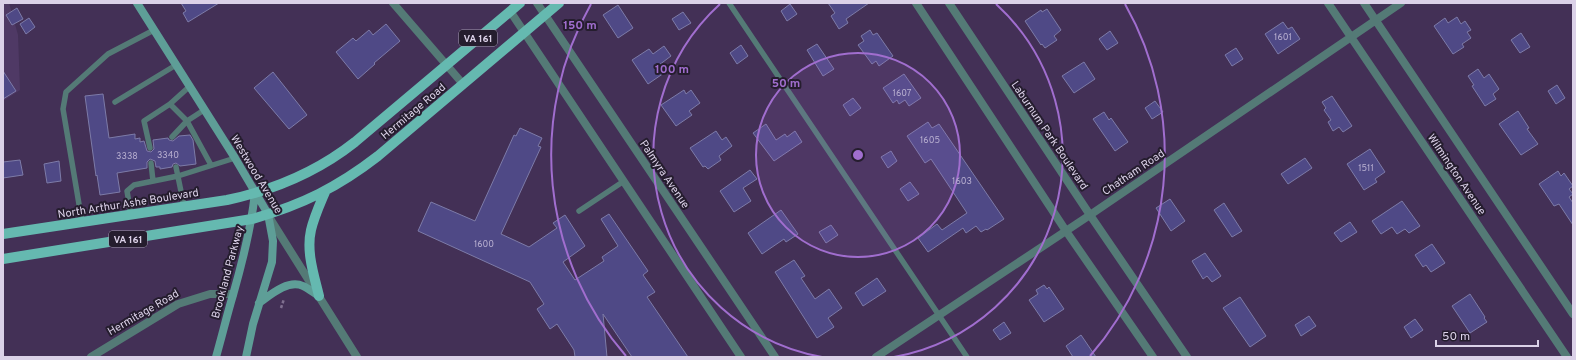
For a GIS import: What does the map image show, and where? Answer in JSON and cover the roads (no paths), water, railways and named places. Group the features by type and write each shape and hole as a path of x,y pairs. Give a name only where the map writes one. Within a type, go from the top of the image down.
{"main road":[{"name":"Westwood Avenue","path":"137,3 190,86 268,214"},
{"name":"Hermitage Road","path":"255,193 304,175 330,161 361,137 520,3"},
{"name":"Hermitage Road","path":"268,214 325,192 358,172 559,3"},
{"path":"319,296 310,256 310,244 311,229 325,192"},
{"name":"North Arthur Ashe Boulevard","path":"3,234 227,200 255,193"},
{"name":"Brookland Parkway","path":"216,357 241,270 252,219 255,193"},
{"path":"246,357 259,303 272,262 274,247 268,214"},
{"name":"VA 161","path":"3,259 252,219 268,214"},
{"path":"259,303 278,290 294,284 302,286 319,296"}],"street":[{"path":"393,3 463,84"},
{"name":"Palmyra Avenue","path":"537,3 775,357"},
{"path":"916,3 1066,231 1153,357"},
{"name":"Laburnum Park Boulevard","path":"949,3 1090,215 1187,357"},
{"name":"Wilmington Avenue","path":"1328,3 1567,357"},
{"name":"Wilmington Avenue","path":"1364,3 1573,314"},
{"name":"Chatham Road","path":"876,357 1090,215 1401,3"},
{"path":"510,11 741,357"},
{"name":"Westwood Avenue","path":"268,214 357,357"},
{"name":"Hermitage Road","path":"91,357 178,304 210,294 233,294"}],"lane":[{"path":"729,3 967,357"},
{"path":"82,222 63,109 66,92 108,54 154,30"},
{"path":"115,102 176,65"},
{"path":"150,148 144,121 170,104 190,86"},
{"path":"170,104 187,121 211,166"},
{"path":"172,137 187,121 204,110"},
{"path":"131,214 127,191 134,185 178,176 234,158"},
{"path":"152,163 153,181"},
{"path":"176,167 184,206"},
{"path":"579,211 624,181"}]}
